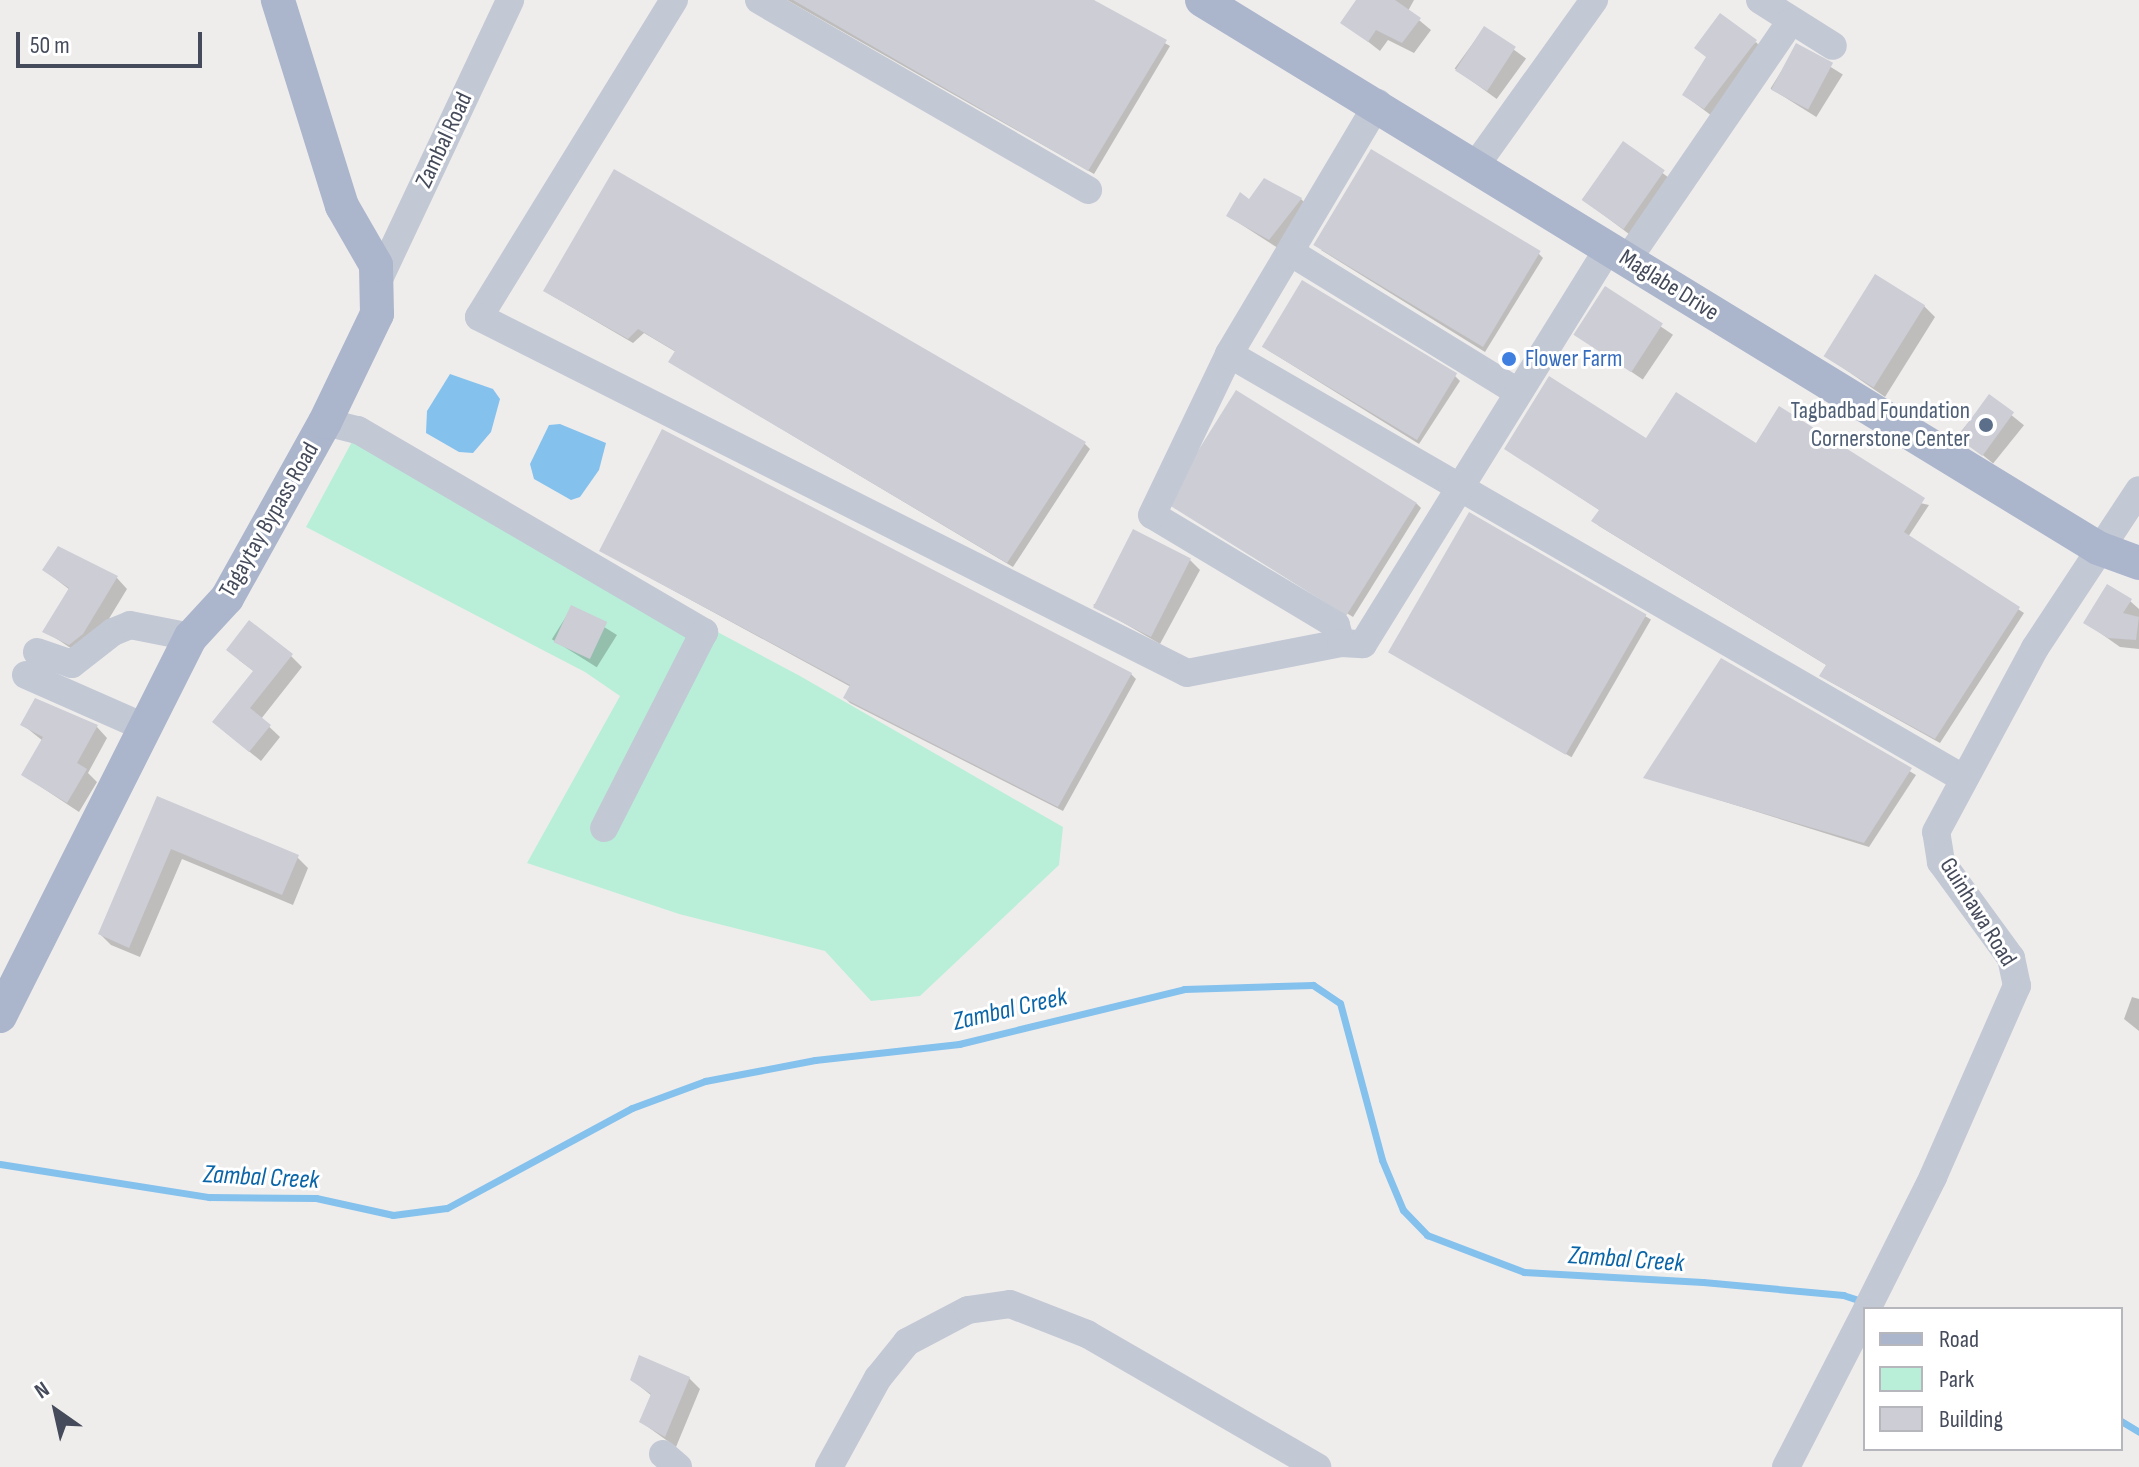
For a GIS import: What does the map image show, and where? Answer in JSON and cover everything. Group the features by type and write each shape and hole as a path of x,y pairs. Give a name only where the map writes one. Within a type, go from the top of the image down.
{"main road":[{"name":"Tagaytay Bypass Road","path":"0,1016 50,923 191,637 227,598 325,422 374,324 379,279 364,239 342,206 278,0"},
{"name":"Maglabe Drive","path":"1202,0 1378,103 2098,548 2139,563"}],"street":[{"name":"Zambal Road","path":"379,279 510,0"},
{"path":"674,0 479,317 1187,673 1341,643 1363,644 1518,392 1790,22"},
{"path":"759,0 1088,190"},
{"path":"1476,165 1594,0"},
{"path":"1760,0 1790,22 1833,46"},
{"path":"1341,643 1336,625 1152,515 1229,354 1378,103"},
{"path":"1290,252 1518,392"},
{"path":"1229,354 1463,486 1961,777"},
{"path":"325,422 358,430 704,632 604,828"},
{"name":"Guinhawa Road","path":"1868,1307 1894,1258 2017,986 2011,958 1941,862 1936,832 1961,777 2098,548 2139,490"},
{"path":"146,728 32,664 72,664 113,632 130,625 191,637"},
{"path":"0,973 50,923"},
{"path":"829,1467 878,1378 907,1342 968,1310 1010,1304 1100,1341 1317,1467"},
{"name":"Guinhawa Road","path":"1786,1467 1862,1318"}],"green space":[{"path":"354,438 800,676 1063,827 1059,865 920,996 871,1001 825,951 679,914 527,863 620,696 585,672 306,527"}],"water":[{"path":"450,374 493,389 500,399 491,432 473,453 459,452 426,433 427,411"},
{"path":"560,424 606,443 599,470 580,497 571,500 534,479 530,464 549,425"}],"building":[{"path":"793,0 1094,0 1167,40 1088,171"},
{"path":"1356,0 1395,0 1421,18 1402,43 1376,30 1368,42 1340,23"},
{"path":"1720,13 1757,40 1704,109 1682,95 1706,57 1694,48"},
{"path":"1484,26 1516,47 1487,91 1455,70"},
{"path":"1796,43 1833,63 1808,110 1771,90"},
{"path":"1623,141 1665,170 1623,229 1582,200"},
{"path":"1371,149 1541,251 1483,347 1313,245"},
{"path":"614,169 1086,442 1007,563 668,362 675,351 638,329 628,339 543,291"},
{"path":"1264,178 1302,198 1269,240 1226,216 1240,192 1249,199"},
{"path":"1875,274 1925,305 1874,388 1824,356"},
{"path":"1302,280 1457,373 1417,440 1262,347"},
{"path":"1605,286 1663,324 1631,372 1573,335"},
{"path":"1549,376 1646,438 1676,392 1756,443 1779,406 1925,498 1904,532 2020,607 1935,739 1819,676 1826,665 1591,521 1599,510 1504,449"},
{"path":"1236,390 1417,503 1346,616 1166,503"},
{"name":"Tagbadbad Foundation Cornerstone Center","path":"1989,394 2014,412 1982,456 1957,438"},
{"path":"662,429 1132,673 1058,807 843,698 850,685 599,551"},
{"path":"1469,512 1647,614 1566,755 1388,652"},
{"path":"1133,529 1191,559 1151,637 1093,607"},
{"path":"58,546 118,576 83,634 69,645 42,632 69,588 42,570"},
{"path":"2107,584 2132,599 2123,613 2139,617 2136,640 2108,638 2083,623"},
{"path":"571,605 607,622 590,659 554,642"},
{"path":"249,620 293,654 250,708 271,725 249,752 212,722 253,671 226,650"},
{"path":"1721,658 1912,768 1864,843 1643,778"},
{"path":"35,698 98,725 77,763 87,769 67,803 21,775 43,737 20,725"},
{"path":"157,796 299,855 282,895 171,849 129,948 98,934"},
{"path":"639,1355 690,1377 665,1437 639,1422 651,1394 630,1380"}],"waterway":[{"name":"Zambal Creek","path":"0,1164 209,1197 316,1198 393,1215 447,1208 632,1108 705,1081 815,1060 959,1044 1184,989 1313,985 1340,1003 1382,1160 1403,1210 1427,1235 1524,1272 1703,1282 1843,1295 1864,1302"},
{"name":"Zambal Creek","path":"2123,1422 2139,1432"}],"place":[{"name":"Flower Farm","path":"1509,359"},
{"name":"Tagbadbad Foundation Cornerstone Center","path":"1986,425"}]}
